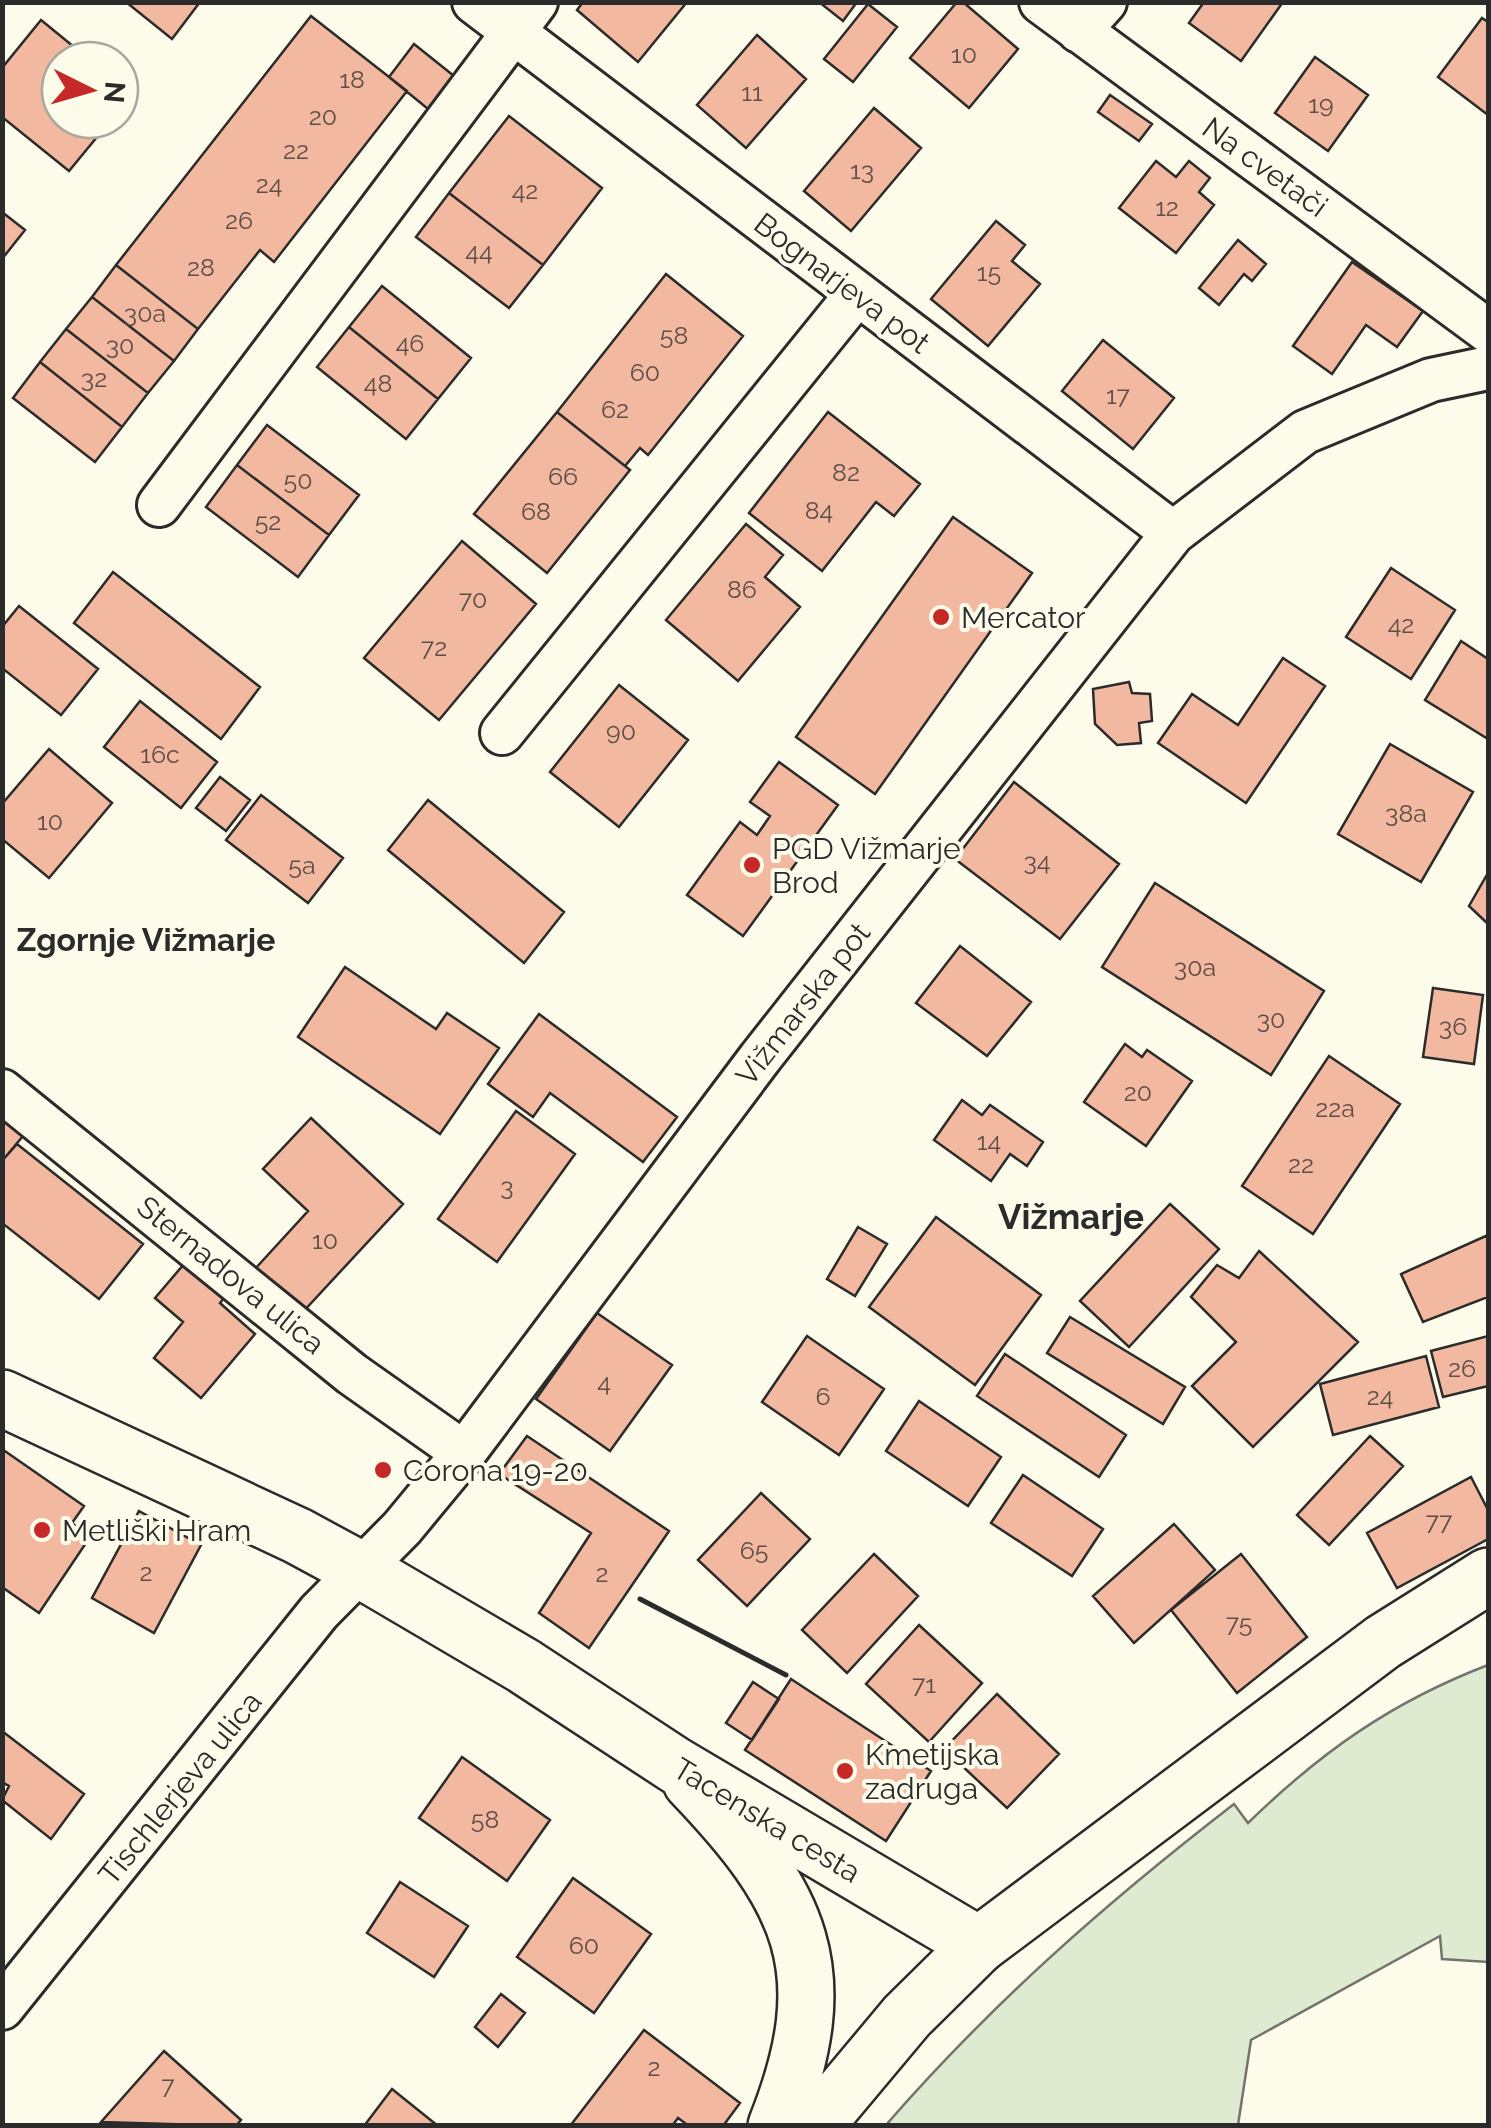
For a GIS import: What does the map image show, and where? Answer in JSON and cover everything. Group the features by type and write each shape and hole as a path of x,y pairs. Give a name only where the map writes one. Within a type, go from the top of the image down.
{"main road":[{"name":"Tacenska cesta","path":"2,1398 360,1569 524,1666 675,1766 980,1944"},
{"path":"815,2126 906,2016 980,1944 1384,1642 1488,1576"},
{"path":"675,1766 735,1828 778,1886 800,1934 806,1978 805,2031 795,2077 776,2126"}],"street":[{"name":"Bognarjeva pot","path":"474,2 524,18 857,294 1173,533"},
{"name":"Na cvetači","path":"1040,2 1092,17 1488,331"},
{"path":"159,505 524,18"},
{"path":"502,733 857,294"},
{"name":"Vižmarska pot","path":"360,1569 402,1528 464,1452 760,1058 1173,533 1304,432 1431,380 1488,368"},
{"name":"Sternadova ulica","path":"2,1090 352,1374 464,1452"},
{"name":"Tischlerjeva ulica","path":"2,2008 319,1612 360,1569"}],"green space":[{"path":"1488,1665 1488,1962 1442,1959 1440,1936 1251,2040 1238,2125 886,2125 967,2037 1052,1956 1234,1804 1248,1823 1303,1773 1360,1731 1420,1695"}],"building":[{"path":"126,2 200,2 172,39"},
{"path":"583,2 687,2 638,62 577,10"},
{"path":"819,2 857,2 843,21"},
{"path":"957,2 963,2 1018,49 969,108 910,58"},
{"path":"1204,2 1283,2 1241,61 1189,23"},
{"path":"868,4 897,27 853,82 824,59"},
{"path":"311,16 407,91 274,262 260,250 198,329 116,265"},
{"path":"1482,18 1488,22 1488,115 1438,77"},
{"path":"41,20 66,40 40,40 40,140 95,140 69,171 2,117 2,68"},
{"path":"757,35 806,79 746,148 697,105"},
{"path":"414,44 454,76 428,109 389,77"},
{"path":"1315,57 1368,95 1328,151 1275,113"},
{"path":"1110,95 1152,124 1139,141 1098,112"},
{"path":"874,108 921,148 851,231 804,191"},
{"path":"509,116 602,188 543,265 449,193"},
{"path":"1156,161 1176,177 1189,161 1210,178 1199,192 1214,205 1176,253 1119,208"},
{"path":"449,193 543,265 509,308 416,237"},
{"path":"2,212 25,230 2,259"},
{"path":"996,221 1025,245 1012,261 1040,284 988,346 931,299"},
{"path":"1238,240 1266,264 1252,281 1244,274 1219,305 1199,288"},
{"path":"1352,262 1423,311 1397,347 1366,325 1332,374 1293,346"},
{"path":"116,265 198,329 174,361 92,297"},
{"path":"666,274 743,336 648,455 640,448 625,466 557,412"},
{"path":"382,286 471,358 438,399 349,327"},
{"path":"92,297 174,361 148,393 66,329"},
{"path":"349,327 438,399 406,439 317,367"},
{"path":"66,329 148,393 122,427 40,362"},
{"path":"1103,340 1174,398 1133,449 1062,391"},
{"path":"40,362 122,427 95,462 13,398"},
{"path":"557,412 630,470 547,573 474,514"},
{"path":"828,412 920,484 894,516 876,502 822,571 749,513"},
{"path":"267,425 359,495 329,535 237,465"},
{"path":"237,465 329,535 298,577 206,507"},
{"name":"Mercator","path":"953,517 1032,573 875,794 796,737"},
{"path":"746,524 783,555 765,577 800,607 738,681 666,620"},
{"path":"462,541 536,604 439,720 364,658"},
{"path":"1391,568 1455,610 1411,679 1346,637"},
{"path":"113,572 260,687 221,739 74,623"},
{"path":"19,606 98,669 61,715 2,668 2,627"},
{"path":"1461,641 1488,659 1488,739 1425,700"},
{"path":"1283,658 1325,686 1246,803 1158,743 1192,694 1238,725"},
{"path":"1129,682 1132,693 1150,694 1152,721 1139,723 1141,743 1117,745 1095,724 1093,689"},
{"path":"619,685 688,740 619,827 550,772"},
{"path":"140,701 217,762 181,808 104,747"},
{"path":"1390,744 1473,792 1421,882 1338,834"},
{"path":"49,749 112,803 49,878 2,839 2,804"},
{"name":"PGD Vižmarje Brod","path":"779,762 838,805 743,936 687,895 740,822 757,835 770,816 750,802"},
{"path":"220,777 250,800 226,831 196,808"},
{"path":"1014,782 1119,864 1060,939 955,859"},
{"path":"261,795 343,858 308,903 226,840"},
{"path":"428,800 564,912 524,963 388,850"},
{"path":"1488,873 1488,924 1469,906"},
{"path":"1155,883 1324,991 1271,1075 1102,967"},
{"path":"960,946 1031,1002 987,1056 916,1003"},
{"path":"345,967 436,1029 447,1013 499,1048 440,1134 298,1037"},
{"path":"1433,988 1483,995 1474,1064 1423,1057"},
{"path":"539,1014 677,1117 643,1162 550,1093 533,1117 488,1084"},
{"path":"1125,1044 1142,1057 1147,1050 1192,1081 1146,1146 1084,1102"},
{"path":"1329,1056 1400,1104 1313,1234 1242,1186"},
{"path":"962,1100 982,1115 990,1105 1043,1142 1027,1166 1010,1154 991,1181 934,1140"},
{"path":"516,1111 575,1154 497,1262 438,1219"},
{"path":"311,1118 403,1204 301,1314 254,1270 308,1211 263,1169"},
{"path":"2,1119 23,1136 2,1161"},
{"path":"17,1144 143,1244 99,1299 2,1223 2,1161"},
{"path":"1170,1204 1219,1249 1129,1347 1080,1301"},
{"path":"936,1217 1041,1295 975,1385 869,1307"},
{"path":"858,1227 887,1244 855,1296 827,1279"},
{"path":"1488,1235 1488,1297 1423,1322 1401,1274"},
{"path":"1259,1251 1358,1342 1253,1447 1192,1386 1236,1342 1191,1297 1217,1265 1239,1278"},
{"path":"190,1257 230,1291 220,1303 255,1334 201,1398 154,1358 183,1322 155,1298"},
{"path":"597,1313 672,1365 610,1451 536,1399"},
{"path":"1070,1317 1185,1387 1163,1424 1047,1353"},
{"path":"807,1336 884,1389 839,1455 762,1402"},
{"path":"1488,1336 1488,1386 1443,1397 1431,1351"},
{"path":"1005,1354 1126,1435 1099,1477 977,1396"},
{"path":"1426,1356 1439,1407 1333,1435 1320,1384"},
{"path":"919,1401 1001,1457 968,1506 886,1451"},
{"path":"527,1436 669,1531 589,1648 539,1613 591,1533 499,1474"},
{"path":"1370,1436 1403,1466 1329,1545 1297,1515"},
{"name":"Metliški Hram","path":"2,1449 84,1506 72,1523 90,1537 39,1613 2,1587"},
{"path":"1023,1475 1103,1529 1072,1576 991,1523"},
{"path":"1471,1477 1488,1510 1488,1539 1397,1588 1367,1533"},
{"path":"761,1493 810,1539 747,1606 698,1560"},
{"path":"139,1511 201,1545 154,1633 92,1598"},
{"path":"1174,1524 1215,1570 1134,1643 1093,1596"},
{"path":"874,1554 918,1596 847,1673 802,1630"},
{"path":"1241,1554 1307,1637 1237,1693 1171,1610"},
{"path":"919,1625 982,1683 929,1742 866,1684"},
{"path":"791,1679 931,1771 886,1841 745,1750"},
{"path":"753,1682 779,1699 752,1740 726,1723"},
{"path":"997,1694 1059,1754 1007,1808 944,1749"},
{"path":"2,1731 84,1794 51,1839 2,1800 9,1786 2,1782"},
{"path":"462,1757 550,1820 507,1881 419,1818"},
{"path":"573,1878 651,1934 594,2013 517,1957"},
{"path":"400,1882 468,1926 434,1977 367,1933"},
{"path":"501,1994 525,2013 498,2047 475,2027"},
{"path":"644,2030 740,2103 723,2126 689,2126 678,2118 672,2126 570,2126"},
{"path":"164,2051 241,2120 236,2126 101,2122"},
{"path":"392,2089 438,2126 364,2126"}],"wall":[{"path":"640,1599 786,1675"}],"place":[{"name":"Mercator","path":"941,617"},
{"name":"PGD Vižmarje Brod","path":"752,865"},
{"name":"Corona 19-20","path":"383,1470"},
{"name":"Metliški Hram","path":"42,1530"},
{"name":"Kmetijska zadruga","path":"845,1771"}],"district":[{"name":"Zgornje Vižmarje","path":"146,939"},
{"name":"Vižmarje","path":"1071,1216"}]}
